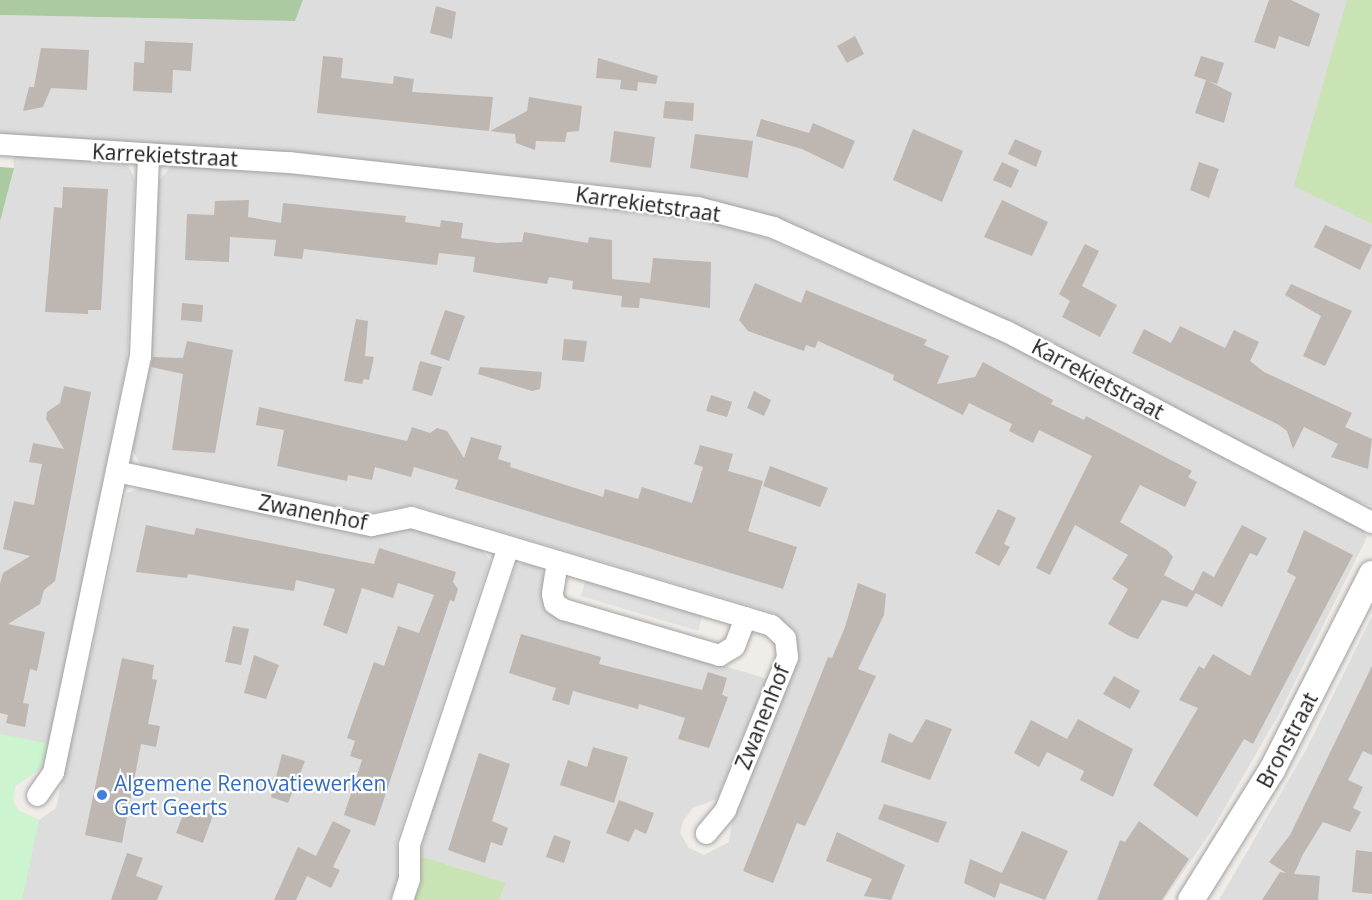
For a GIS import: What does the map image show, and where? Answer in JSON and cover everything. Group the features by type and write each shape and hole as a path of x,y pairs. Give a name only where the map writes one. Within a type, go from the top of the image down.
{"street":[{"name":"Karrekietstraat","path":"0,144 289,162 678,205 773,226 1006,331 1372,522"},
{"path":"37,795 53,772 140,356 148,154"},
{"name":"Zwanenhof","path":"116,471 371,525 411,517 771,625 785,638 787,657 725,810 706,833"},
{"path":"402,900 409,879 409,844 508,547"},
{"path":"557,561 552,594 554,603 563,609 719,655 734,646 745,617"},
{"name":"Bronstraat","path":"1191,900 1272,770 1372,574"}],"shaded area":[{"path":"303,0 1372,0 1372,506 1345,498 771,219 0,134 0,15 294,21"},
{"path":"13,154 127,163 135,180 127,362 44,766 15,786 13,801 19,811 39,820 56,808 127,493 141,488 375,536 394,528 417,528 480,548 490,560 397,840 397,879 390,900 0,900 0,222 14,168"},
{"path":"171,166 283,169 704,220 764,237 997,339 1361,527 1367,537 1279,714 1212,830 1164,900 499,900 506,883 420,856 429,814 516,565 531,561 539,565 546,579 542,600 547,612 767,679 717,799 693,808 683,821 680,833 689,848 704,855 729,842 733,812 799,657 795,630 774,613 414,505 371,513 142,466 131,448 150,361 159,181"},
{"path":"586,579 703,614 698,631 581,596"},
{"path":"1372,616 1372,900 1219,900 1306,750"}],"green space":[{"path":"0,0 303,0 295,21 0,15"},
{"path":"1347,0 1372,0 1372,224 1294,186"},
{"path":"0,167 14,168 0,222"},
{"path":"0,734 49,744 44,766 15,786 13,801 19,811 39,820 22,900 0,900"},
{"path":"420,856 506,883 499,900 414,900 421,882"}],"building":[{"path":"1269,0 1291,0 1320,14 1309,47 1279,36 1275,49 1254,42"},
{"path":"436,6 456,12 452,39 430,33"},
{"path":"855,36 864,54 847,63 837,46"},
{"path":"145,41 193,43 191,71 173,70 172,93 133,91 134,62 144,63"},
{"path":"41,48 89,50 87,90 51,88 43,107 23,111 29,87 34,87"},
{"path":"323,56 343,58 341,78 393,84 394,76 414,79 412,92 493,97 489,131 317,113"},
{"path":"1201,56 1224,63 1217,84 1208,81 1232,93 1224,123 1195,113 1206,80 1194,76"},
{"path":"598,58 658,76 656,84 638,82 637,91 620,89 621,80 596,78"},
{"path":"529,97 582,106 579,131 567,132 565,142 536,141 535,150 516,143 515,134 490,131 527,111"},
{"path":"665,101 694,103 693,121 663,118"},
{"path":"761,119 809,133 813,123 855,141 843,169 802,149 756,136"},
{"path":"913,129 963,151 942,202 893,180"},
{"path":"614,131 655,137 651,168 610,162"},
{"path":"695,134 753,141 748,178 690,168"},
{"path":"1015,139 1042,151 1036,167 1008,154"},
{"path":"1002,162 1019,170 1011,188 993,180"},
{"path":"1199,162 1219,169 1209,198 1190,190"},
{"path":"63,187 108,189 101,310 88,310 88,314 45,312 54,207 62,208"},
{"path":"249,200 248,217 281,223 283,203 406,216 405,222 440,227 441,220 463,223 461,238 497,243 522,242 524,232 588,243 589,237 612,240 612,279 650,283 653,258 711,262 710,308 640,298 639,308 621,307 622,296 572,289 573,281 549,277 547,284 473,272 475,257 439,253 437,265 304,249 302,259 274,256 276,240 230,237 229,262 185,260 187,214 214,215 215,201"},
{"path":"1002,200 1048,222 1032,256 984,237"},
{"path":"1325,225 1372,245 1360,270 1314,247"},
{"path":"1085,244 1099,251 1082,286 1117,305 1100,337 1062,317 1070,301 1059,294"},
{"path":"755,283 801,303 806,290 927,340 924,345 949,356 937,384 975,377 983,362 1053,400 1051,404 1084,420 1086,416 1192,471 1188,477 1197,482 1185,507 1140,485 1120,522 1167,550 1173,557 1164,575 1193,591 1203,571 1214,577 1242,525 1267,538 1257,556 1250,553 1222,607 1196,593 1187,607 1162,600 1138,639 1131,637 1108,624 1128,589 1112,579 1128,555 1075,525 1050,575 1036,568 1092,456 1039,430 1033,443 1009,431 1012,424 969,403 963,415 893,380 894,375 818,341 815,348 806,345 804,351 748,331 739,320"},
{"path":"1291,284 1352,311 1325,366 1303,356 1321,316 1285,295"},
{"path":"182,303 203,305 202,322 181,320"},
{"path":"445,310 465,316 449,361 430,354"},
{"path":"356,319 368,321 365,356 374,357 369,380 364,379 362,384 344,381"},
{"path":"1180,326 1225,348 1234,330 1259,342 1250,361 1264,372 1352,413 1345,427 1372,439 1368,469 1331,457 1338,444 1304,427 1293,449 1287,431 1279,425 1132,353 1144,329 1171,343"},
{"path":"564,339 587,341 584,362 562,360"},
{"path":"187,341 233,350 215,453 172,450 183,374 151,367 153,357 183,358"},
{"path":"420,361 442,367 432,396 412,390"},
{"path":"480,367 542,372 540,389 532,391 478,374"},
{"path":"64,386 91,392 55,581 44,590 40,604 8,624 45,632 37,671 30,669 23,703 29,704 25,727 6,723 8,715 0,713 0,584 3,573 30,556 3,549 14,501 34,505 42,464 29,462 33,443 64,449 46,419 47,412 60,403"},
{"path":"754,391 771,400 764,416 747,408"},
{"path":"711,395 732,402 727,417 706,411"},
{"path":"259,407 407,441 412,427 430,433 437,428 447,431 464,458 471,437 502,446 498,459 511,463 510,467 603,497 605,489 638,499 642,487 692,503 703,467 694,464 700,445 733,454 728,471 763,481 748,531 797,547 783,589 455,489 458,480 414,467 411,477 375,467 372,480 348,475 347,481 277,466 284,430 256,425"},
{"path":"770,466 828,488 820,507 763,486"},
{"path":"998,509 1016,518 1004,544 1010,547 999,566 975,553"},
{"path":"146,525 194,535 196,528 374,564 379,548 456,572 453,582 458,589 454,602 450,600 375,826 344,815 362,760 350,756 355,741 347,738 374,662 384,666 398,626 419,633 434,595 398,583 393,598 362,588 347,634 323,625 335,589 296,580 294,591 188,574 187,578 136,572"},
{"path":"1304,530 1353,555 1253,744 1244,739 1197,817 1153,785 1198,708 1179,700 1199,666 1204,669 1213,654 1250,676 1296,577 1287,572"},
{"path":"858,583 886,594 884,615 858,669 876,676 805,826 797,823 773,883 743,871 828,657 832,658 845,627"},
{"path":"233,626 249,629 241,665 225,662"},
{"path":"521,634 601,657 599,664 702,690 708,672 727,678 722,695 728,697 709,748 678,739 685,718 639,704 638,709 573,691 569,705 552,700 556,688 509,673"},
{"path":"254,655 279,665 266,699 244,693"},
{"path":"122,658 154,665 152,679 157,680 148,724 160,726 156,747 141,744 122,843 85,835"},
{"path":"1372,666 1372,755 1363,751 1348,780 1363,787 1353,808 1361,812 1350,832 1323,822 1303,854 1294,874 1320,876 1318,900 1262,900 1280,872 1286,873 1269,862 1290,835"},
{"path":"1114,676 1140,691 1130,709 1103,694"},
{"path":"926,719 952,729 930,780 881,762 889,733 912,743"},
{"path":"1078,719 1133,749 1113,797 1080,780 1084,771 1047,752 1039,767 1014,753 1031,720 1067,739"},
{"path":"593,747 628,757 614,803 560,785 568,760 587,767"},
{"path":"479,753 510,764 492,821 508,828 502,846 491,842 485,863 448,850"},
{"path":"282,754 305,761 288,803 271,797"},
{"path":"619,800 654,813 646,834 635,829 629,842 606,833"},
{"path":"884,804 947,822 938,843 878,819"},
{"path":"187,805 213,815 203,843 176,833"},
{"path":"333,821 351,830 333,867 340,870 331,888 307,876 296,900 274,900 298,847 316,856"},
{"path":"1139,821 1189,859 1162,900 1097,900 1120,840 1125,842"},
{"path":"1022,831 1068,851 1045,900 1000,883 995,898 964,883 970,859 1002,873"},
{"path":"837,832 905,865 891,900 864,896 872,879 826,861"},
{"path":"554,835 571,841 564,863 546,857"},
{"path":"1356,850 1372,852 1372,894 1352,892"},
{"path":"127,853 143,858 136,876 163,886 157,900 111,900"}],"place":[{"name":"Algemene Renovatiewerken Gert Geerts","path":"102,795"}]}
